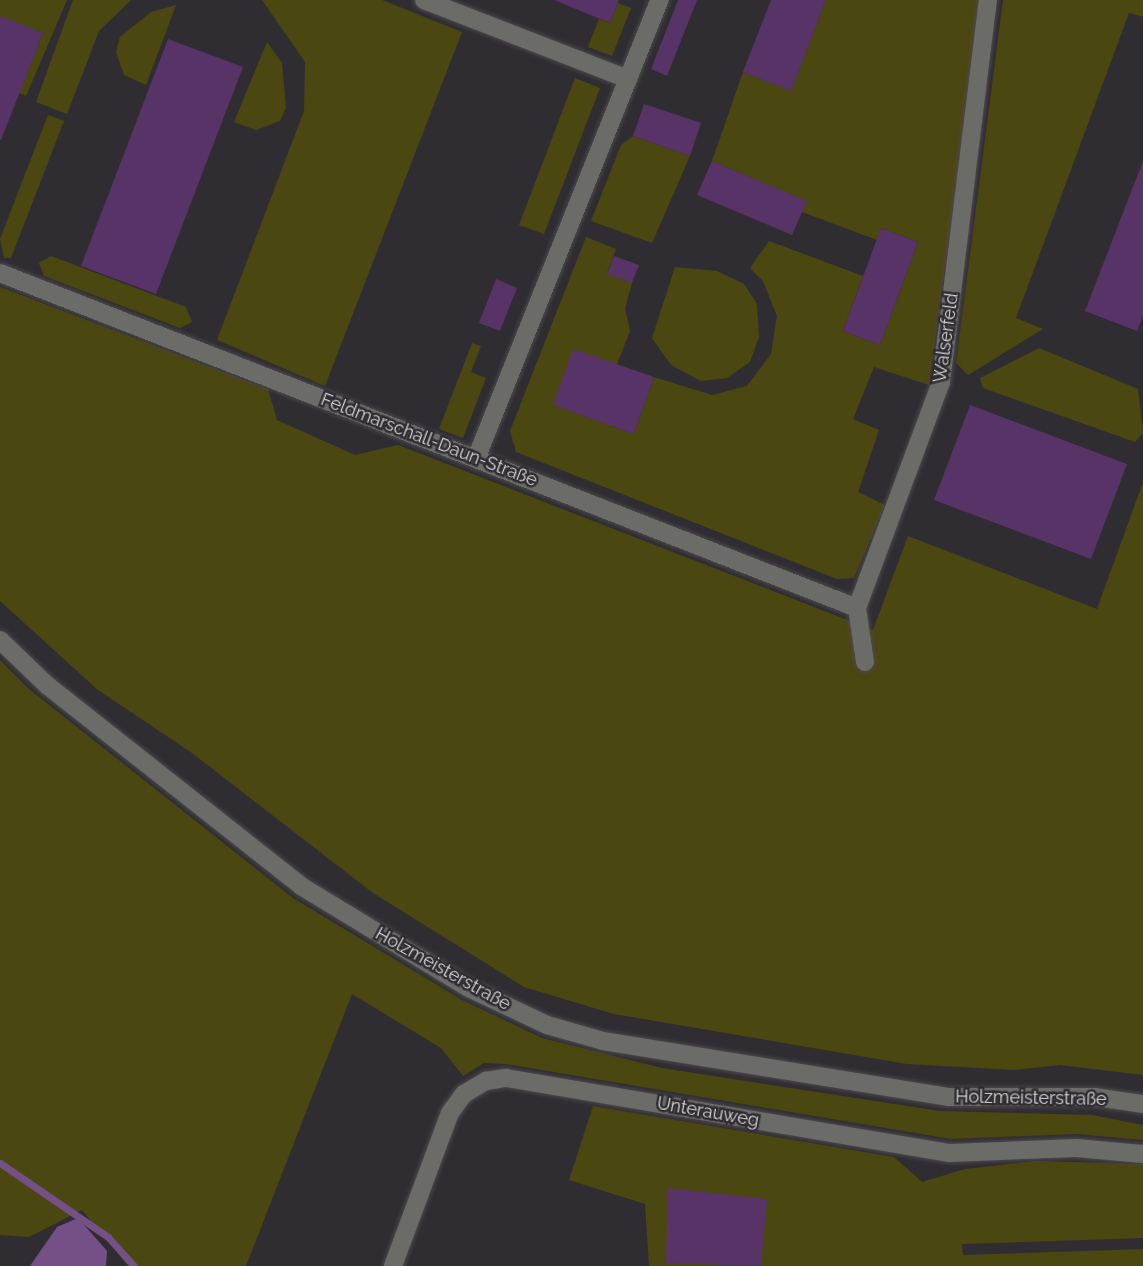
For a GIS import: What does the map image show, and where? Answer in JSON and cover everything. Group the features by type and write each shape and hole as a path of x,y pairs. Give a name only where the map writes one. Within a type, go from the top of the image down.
{"street":[{"path":"424,0 628,79"},
{"path":"477,459 660,0"},
{"name":"Walserfeld","path":"865,662 858,608 942,382 988,0"},
{"name":"Feldmarschall-Daun-Straße","path":"0,273 858,608"},
{"name":"Holzmeisterstraße","path":"0,640 48,686 301,886 468,988 547,1025 603,1041 949,1097 1095,1097 1143,1104"},
{"name":"Unterauweg","path":"393,1266 450,1113 464,1094 486,1081 514,1079 950,1153 1076,1148 1143,1154"}],"shaded area":[{"path":"0,0 67,0 26,96 19,93 43,33 0,19"},
{"path":"73,0 131,0 99,31 67,114 36,102"},
{"path":"262,0 382,0 462,32 325,386 217,340 304,111 305,62"},
{"path":"826,0 981,0 929,385 874,367 853,419 879,430 858,492 885,505 854,578 837,579 516,452 510,431 586,237 616,249 607,273 632,283 625,309 630,331 617,364 554,405 634,434 654,377 712,395 747,386 771,354 777,316 763,281 750,268 769,241 863,276 843,331 880,345 918,242 881,228 877,240 802,212 806,201 712,161 743,72 791,90"},
{"path":"1003,0 1143,0 1143,17 1129,13 1016,318 1043,329 968,375 956,363"},
{"path":"618,3 631,8 612,56 588,47 599,19 610,23"},
{"path":"176,5 146,85 124,75 116,52 120,37 151,12"},
{"path":"267,42 282,63 286,108 280,121 256,130 234,122"},
{"path":"575,78 600,88 544,234 519,225"},
{"path":"48,115 64,121 11,258 4,258 0,239"},
{"path":"633,136 690,156 652,243 591,221 621,145"},
{"path":"51,256 186,307 192,322 180,328 44,276 39,263"},
{"path":"675,267 717,271 744,284 757,304 759,337 750,362 727,378 701,381 671,365 652,338"},
{"path":"0,287 268,389 277,420 355,455 398,445 873,630 908,536 1097,609 1143,482 1143,1075 1060,1065 1014,1070 907,1064 614,1014 524,987 373,893 192,753 98,690 0,601"},
{"path":"472,343 481,346 471,372 486,378 463,438 439,429"},
{"path":"1039,348 1138,389 1143,433 1135,442 983,388 980,378"},
{"path":"0,660 29,689 293,898 462,1000 542,1038 662,1068 940,1111 1092,1115 1143,1125 1143,1140 1076,1134 951,1139 506,1064 484,1063 463,1076 441,1048 352,994 246,1266 128,1266 82,1210 29,1237 0,1235"},
{"path":"593,1106 894,1157 922,1182 965,1169 1037,1161 1143,1164 1143,1238 962,1244 963,1255 1143,1249 1143,1266 649,1266 645,1204 569,1180"},
{"path":"78,1218 107,1251 106,1266 30,1266 57,1227"}],"building":[{"path":"554,0 619,0 610,23"},
{"path":"678,0 697,0 667,76 651,69"},
{"path":"771,0 826,0 791,91 743,72"},
{"path":"0,16 43,33 1,140 0,140"},
{"path":"168,39 243,67 156,294 81,266"},
{"path":"644,104 701,123 690,156 633,136"},
{"path":"712,161 807,201 792,235 697,195"},
{"path":"1143,161 1143,315 1137,331 1085,311"},
{"path":"881,228 918,242 880,345 843,331"},
{"path":"614,256 639,265 632,283 607,274"},
{"path":"496,279 517,288 500,331 479,323"},
{"path":"573,349 654,377 634,434 553,405"},
{"path":"970,405 1127,464 1091,559 934,500"},
{"path":"668,1188 767,1199 761,1266 666,1263"}],"waterway":[{"path":"0,1163 108,1237 134,1266"}]}
